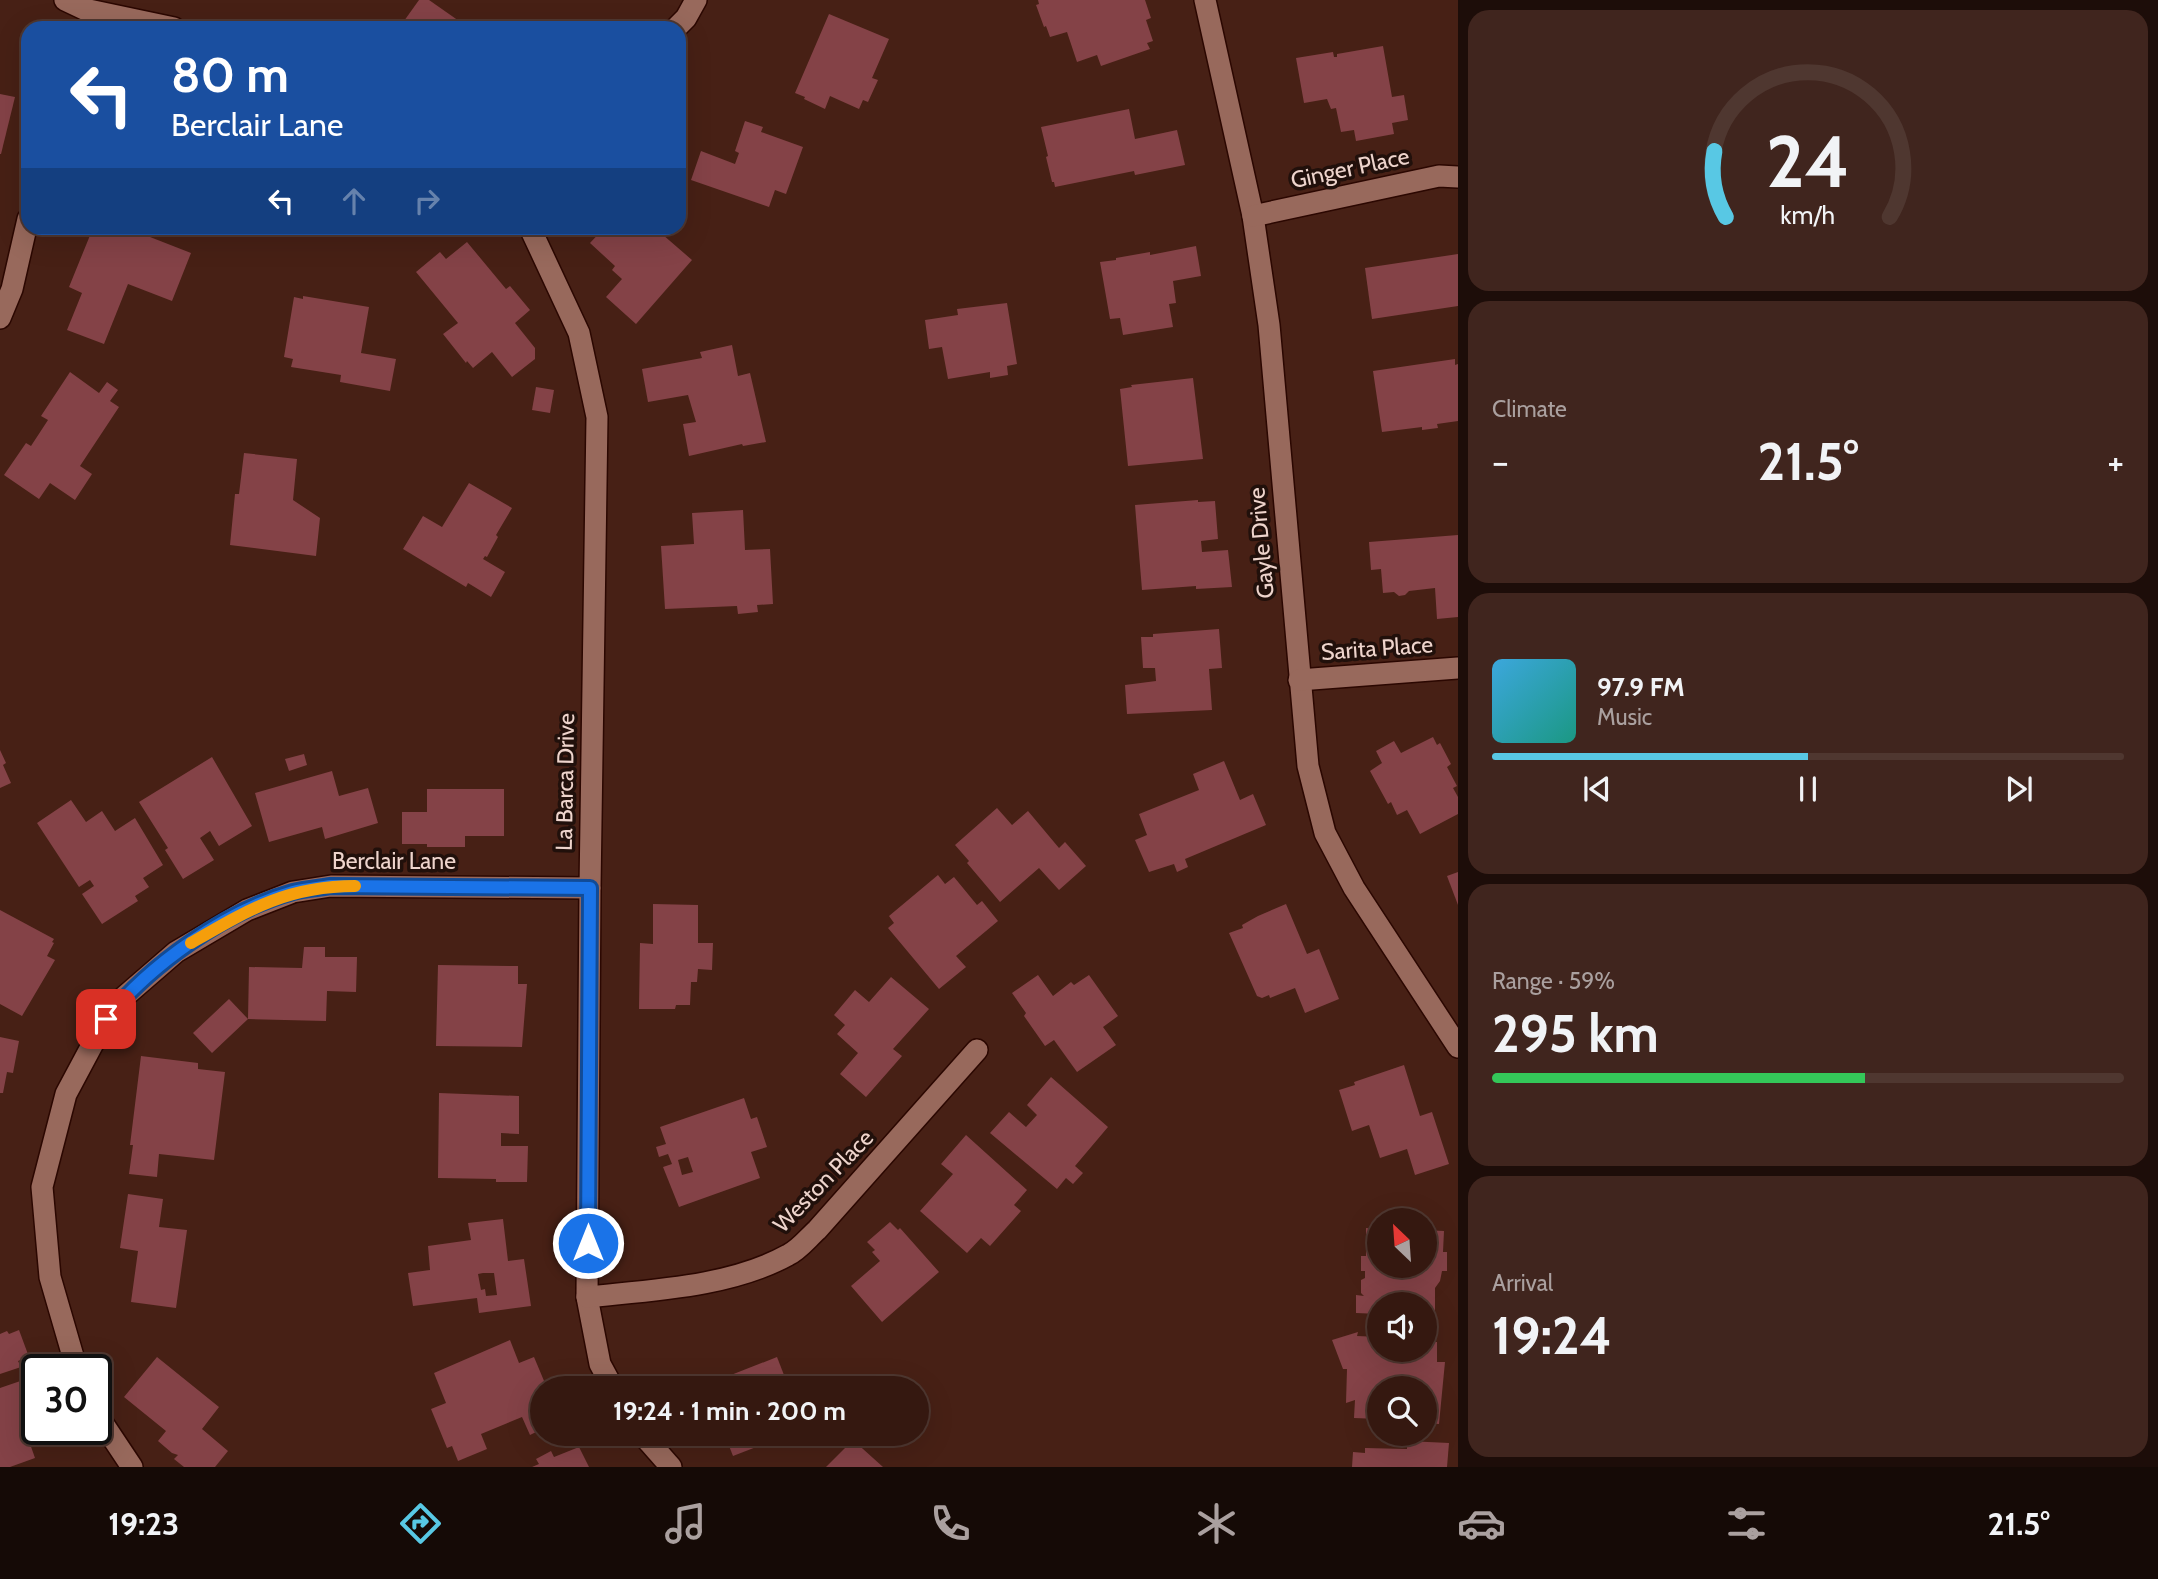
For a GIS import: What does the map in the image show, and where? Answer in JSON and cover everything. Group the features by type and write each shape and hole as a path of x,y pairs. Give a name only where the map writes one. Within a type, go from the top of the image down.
{"street":[{"path":"683,21 696,0"},
{"name":"Gayle Drive","path":"1205,0 1253,216 1269,325 1308,766 1325,833 1354,888 1458,1047"},
{"path":"76,12 131,21"},
{"name":"Ginger Place","path":"1253,216 1439,176 1458,177"},
{"path":"0,318 12,289 24,235"},
{"name":"La Barca Drive","path":"533,235 579,333 597,417 587,1297 600,1364 606,1376"},
{"name":"Sarita Place","path":"1299,680 1458,668"},
{"name":"Berclair Lane","path":"72,1354 50,1278 42,1186 66,1094 106,1019 124,997 176,952 247,910 293,892 331,886 590,888"},
{"name":"Weston Place","path":"587,1297 684,1287 752,1271 790,1255 817,1230 977,1051"},
{"path":"112,1437 132,1467"},
{"path":"652,1446 671,1467"}],"building":[{"path":"419,0 429,0 459,21 404,21"},
{"path":"1038,0 1145,0 1151,18 1146,20 1153,41 1147,43 1150,49 1101,66 1097,55 1077,62 1067,32 1050,37 1036,5 1039,4"},
{"path":"829,14 889,39 872,78 878,80 868,102 863,100 859,109 830,96 825,109 795,93"},
{"path":"1383,46 1392,97 1404,95 1408,120 1392,123 1394,134 1356,141 1354,130 1341,132 1336,108 1331,109 1327,99 1304,103 1296,58 1333,52 1334,57 1337,57 1337,54"},
{"path":"0,94 15,97 1,154 0,154"},
{"path":"1129,109 1135,139 1177,130 1185,165 1135,175 1134,171 1055,187 1041,127"},
{"path":"745,121 763,127 761,132 803,147 786,194 775,190 769,207 691,180 701,151 735,164 739,153 735,151"},
{"path":"90,235 145,235 191,253 172,301 128,284 104,344 67,330 82,293 69,287"},
{"path":"597,235 663,235 692,260 636,324 606,297 622,279 612,270 615,266 590,243"},
{"path":"467,242 506,289 510,286 530,310 515,323 535,348 535,359 512,377 492,352 473,368 467,361 466,363 443,334 458,323 416,272 440,252 446,259"},
{"path":"1196,246 1201,276 1173,281 1176,303 1169,304 1173,327 1123,335 1120,318 1110,319 1100,262"},
{"path":"1458,254 1458,306 1372,319 1365,268"},
{"path":"303,296 369,307 361,353 396,359 390,391 340,382 341,375 291,367 293,359 284,357 294,297 303,299"},
{"path":"1007,303 1017,364 1007,366 1008,375 990,378 990,372 948,379 942,347 929,349 925,320 958,315 957,309"},
{"path":"732,345 738,376 750,373 766,442 742,444 689,456 683,424 696,422 688,395 648,402 642,369 702,358 700,352"},
{"path":"1455,359 1455,365 1458,364 1458,421 1437,424 1438,428 1422,430 1422,427 1382,432 1373,371"},
{"path":"70,372 99,393 107,382 118,390 110,401 119,407 80,466 92,474 75,500 50,483 39,499 4,475 26,443 31,446 48,420 41,416"},
{"path":"1193,378 1203,459 1128,466 1120,389 1132,387 1131,385"},
{"path":"536,387 554,390 550,413 532,410"},
{"path":"244,453 297,459 293,500 320,518 316,556 230,545 235,494 239,494"},
{"path":"469,483 512,508 487,557 483,559 505,572 491,597 468,583 466,587 403,549 423,516 442,527"},
{"path":"1215,501 1218,539 1201,541 1202,552 1228,550 1232,587 1196,589 1196,586 1142,590 1135,505"},
{"path":"743,510 745,550 770,549 773,604 757,605 758,612 738,614 737,606 665,609 661,546 694,544 692,513"},
{"path":"1458,535 1458,617 1437,619 1435,588 1409,591 1399,596 1394,592 1383,593 1381,569 1371,570 1369,542"},
{"path":"1219,629 1222,668 1209,669 1212,710 1127,714 1125,685 1156,681 1155,668 1143,668 1141,637"},
{"path":"1433,737 1437,745 1440,743 1451,764 1447,767 1457,786 1453,788 1458,797 1458,814 1420,834 1407,810 1397,815 1391,802 1388,804 1370,771 1382,763 1376,751 1394,741 1401,753"},
{"path":"0,750 11,783 0,788"},
{"path":"304,754 307,765 289,771 285,759"},
{"path":"212,757 252,826 219,846 210,831 200,838 214,860 183,879 165,850 168,848 139,802"},
{"path":"1224,761 1240,800 1253,794 1266,825 1185,859 1188,867 1177,872 1174,864 1149,872 1135,840 1147,835 1139,814 1199,790 1193,774"},
{"path":"332,771 339,796 368,788 378,823 325,839 322,827 269,842 255,793"},
{"path":"427,789 504,789 504,836 465,836 465,847 402,844 402,812 427,812"},
{"path":"71,800 86,822 102,811 115,831 135,818 163,865 143,878 149,887 135,896 138,901 102,924 82,894 94,886 90,880 79,887 37,823"},
{"path":"997,808 1012,825 1028,811 1059,848 1065,842 1086,866 1059,890 1039,868 1000,902 955,845"},
{"path":"1458,872 1458,905 1447,876"},
{"path":"938,875 945,884 954,877 977,905 982,901 998,921 956,956 966,967 939,989 888,928 894,923 889,916"},
{"path":"653,904 698,905 698,943 713,943 712,970 698,969 697,982 691,982 690,1005 676,1005 675,1009 639,1009 640,943 653,944"},
{"path":"1286,904 1307,954 1319,949 1339,999 1305,1013 1295,988 1270,998 1269,995 1262,998 1257,996 1229,933"},
{"path":"0,910 54,939 47,956 55,960 22,1016 0,1004"},
{"path":"304,947 325,947 325,957 357,957 356,992 327,991 326,1021 248,1019 249,967 302,968"},
{"path":"438,965 518,966 518,984 527,984 522,1047 436,1046"},
{"path":"1038,975 1053,996 1071,982 1074,985 1089,975 1118,1016 1103,1027 1116,1045 1077,1072 1054,1040 1045,1046 1012,993"},
{"path":"891,977 929,1009 893,1049 902,1056 866,1097 840,1074 858,1053 837,1034 845,1025 834,1015 855,990 869,1002"},
{"path":"229,999 248,1019 212,1053 193,1033"},
{"path":"0,1037 19,1041 13,1073 7,1072 3,1093 0,1093"},
{"path":"141,1056 198,1063 198,1069 225,1072 214,1160 159,1154 157,1177 129,1174"},
{"path":"1404,1065 1420,1116 1432,1112 1449,1164 1415,1175 1407,1149 1380,1158 1369,1125 1352,1131 1339,1090"},
{"path":"1051,1077 1108,1127 1075,1166 1083,1173 1073,1184 1066,1178 1057,1189 990,1133 1009,1112 1026,1127 1037,1115 1027,1105"},
{"path":"439,1093 519,1096 519,1134 501,1133 501,1146 528,1146 527,1182 438,1178"},
{"path":"744,1098 751,1119 757,1117 767,1147 751,1152 760,1178 679,1207 663,1167 672,1164 668,1154 659,1157 656,1147 666,1144 660,1127","holes":["688,1157 693,1172 682,1175 678,1160"]},
{"path":"966,1135 1027,1190 1014,1205 1021,1211 990,1246 981,1238 967,1253 920,1211 953,1174 941,1164"},
{"path":"128,1194 163,1199 159,1227 187,1230 176,1308 131,1302 138,1251 120,1248"},
{"path":"503,1219 508,1261 524,1259 531,1306 479,1313 477,1298 413,1306 408,1273 430,1270 428,1246 471,1240 468,1223","holes":["494,1273 497,1295 486,1296 485,1289 481,1290 478,1274"]},
{"path":"890,1222 898,1230 900,1228 939,1272 882,1322 851,1286 880,1261 867,1242"},
{"path":"1366,1228 1367,1278 1437,1278 1437,1231 1444,1231 1443,1252 1447,1252 1447,1271 1442,1271 1435,1292 1367,1292 1367,1313 1356,1313 1356,1295 1364,1296 1361,1293 1361,1280 1365,1278 1365,1271 1361,1271 1361,1256 1366,1256"},
{"path":"19,1330 28,1354 21,1354 21,1360 18,1361 21,1367 0,1374 0,1334 7,1331 9,1334"},
{"path":"1358,1332 1357,1336 1367,1336 1367,1362 1445,1362 1439,1424 1437,1376 1367,1376 1367,1419 1354,1418 1355,1400 1346,1403 1347,1369 1343,1369 1332,1340"},
{"path":"510,1340 519,1363 534,1357 542,1376 530,1376 530,1435 522,1417 481,1434 487,1449 458,1461 452,1446 447,1448 431,1409 446,1403 434,1373"},
{"path":"157,1357 219,1407 202,1429 228,1451 215,1467 184,1467 174,1459 178,1455 158,1441 166,1431 124,1397"},
{"path":"777,1357 784,1376 729,1376"},
{"path":"21,1381 21,1445 30,1445 35,1458 10,1467 0,1467 0,1388"},
{"path":"1437,1442 1449,1443 1447,1467 1352,1467 1353,1452 1365,1453 1365,1448 1407,1449 1407,1446 1437,1446"},
{"path":"729,1446 759,1446 733,1456"},
{"path":"847,1446 860,1446 883,1467 826,1467"},
{"path":"579,1447 589,1467 532,1467 539,1464 536,1459 551,1451 554,1457"}],"slow traffic":[{"path":"191,943 247,910 293,892 331,886 355,886"}],"route":[{"path":"106,1019 124,997 176,952 247,910 293,892 331,886 590,888 588,1243"}]}
